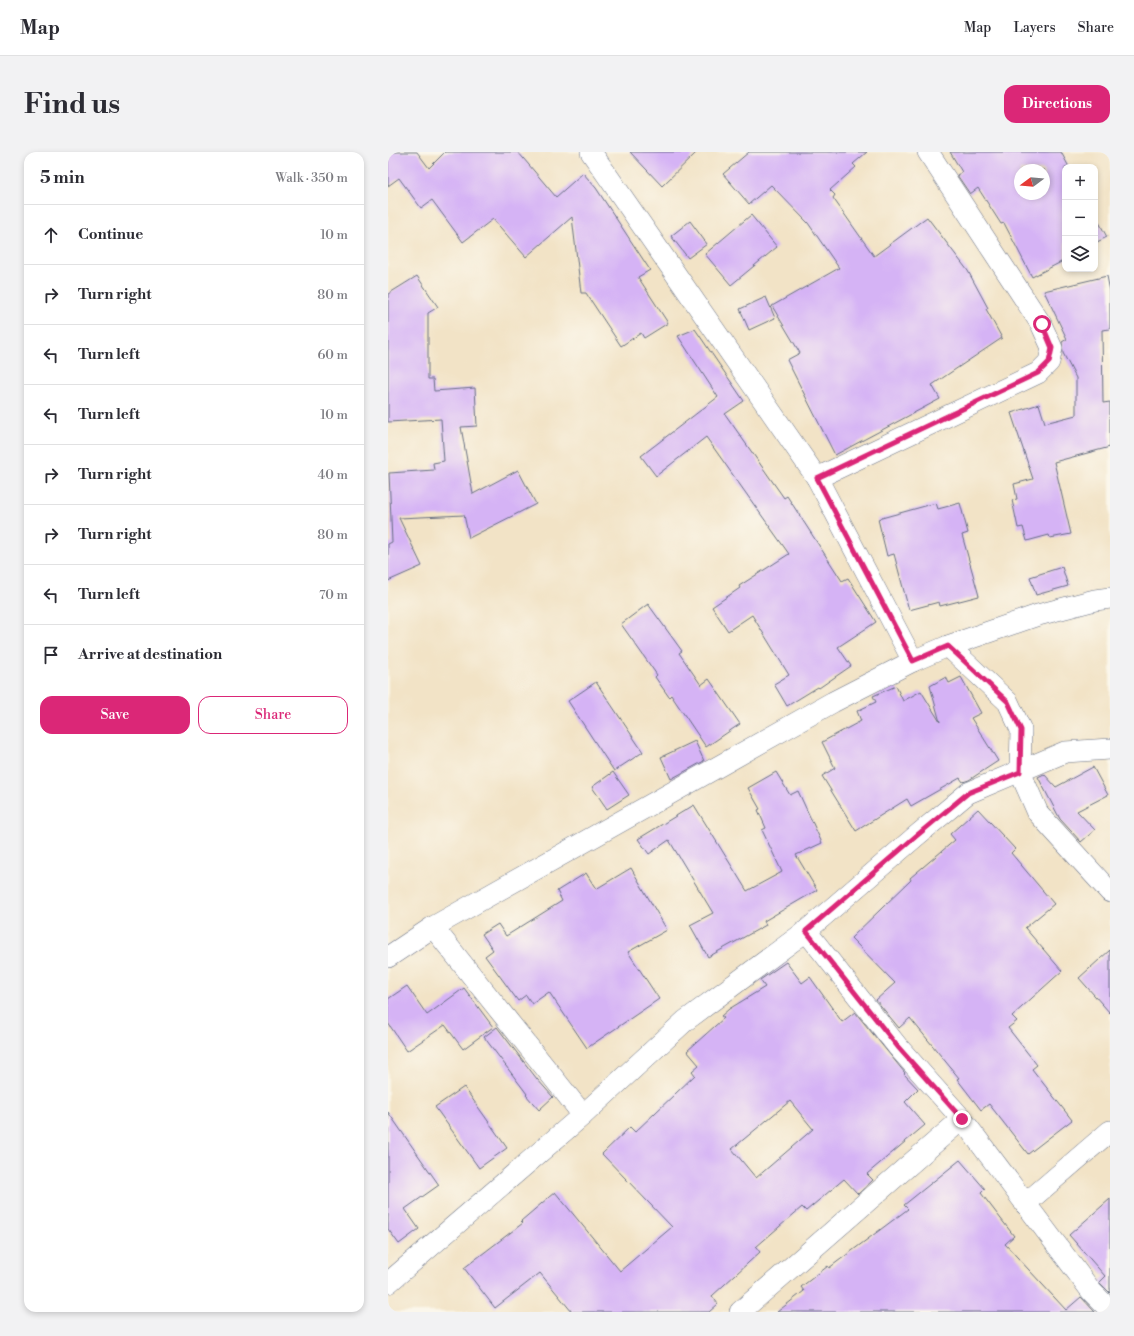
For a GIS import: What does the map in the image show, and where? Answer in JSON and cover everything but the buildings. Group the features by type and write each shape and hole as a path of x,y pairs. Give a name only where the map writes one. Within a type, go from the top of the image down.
{"street":[{"path":"591,152 817,478 913,661"},
{"path":"817,478 1038,373 1049,362 1052,348 1042,324 928,152"},
{"path":"388,957 433,926 833,702 913,661 948,646 1038,615 1095,600 1110,598"},
{"path":"948,646 1008,702 1021,730 1020,772 1038,813 1110,892"},
{"path":"388,1282 583,1115 685,1022 806,931 968,793 1065,752 1110,749"},
{"path":"433,926 583,1115"},
{"path":"806,931 898,1047 962,1119 1092,1292 1110,1310"},
{"path":"740,1312 962,1119"},
{"path":"1025,1204 1110,1131"}],"route":[{"path":"962,1119 898,1047 806,931 968,793 1020,772 1021,730 1008,702 948,646 913,661 817,478 1038,373 1049,362 1052,348 1042,324"}]}
